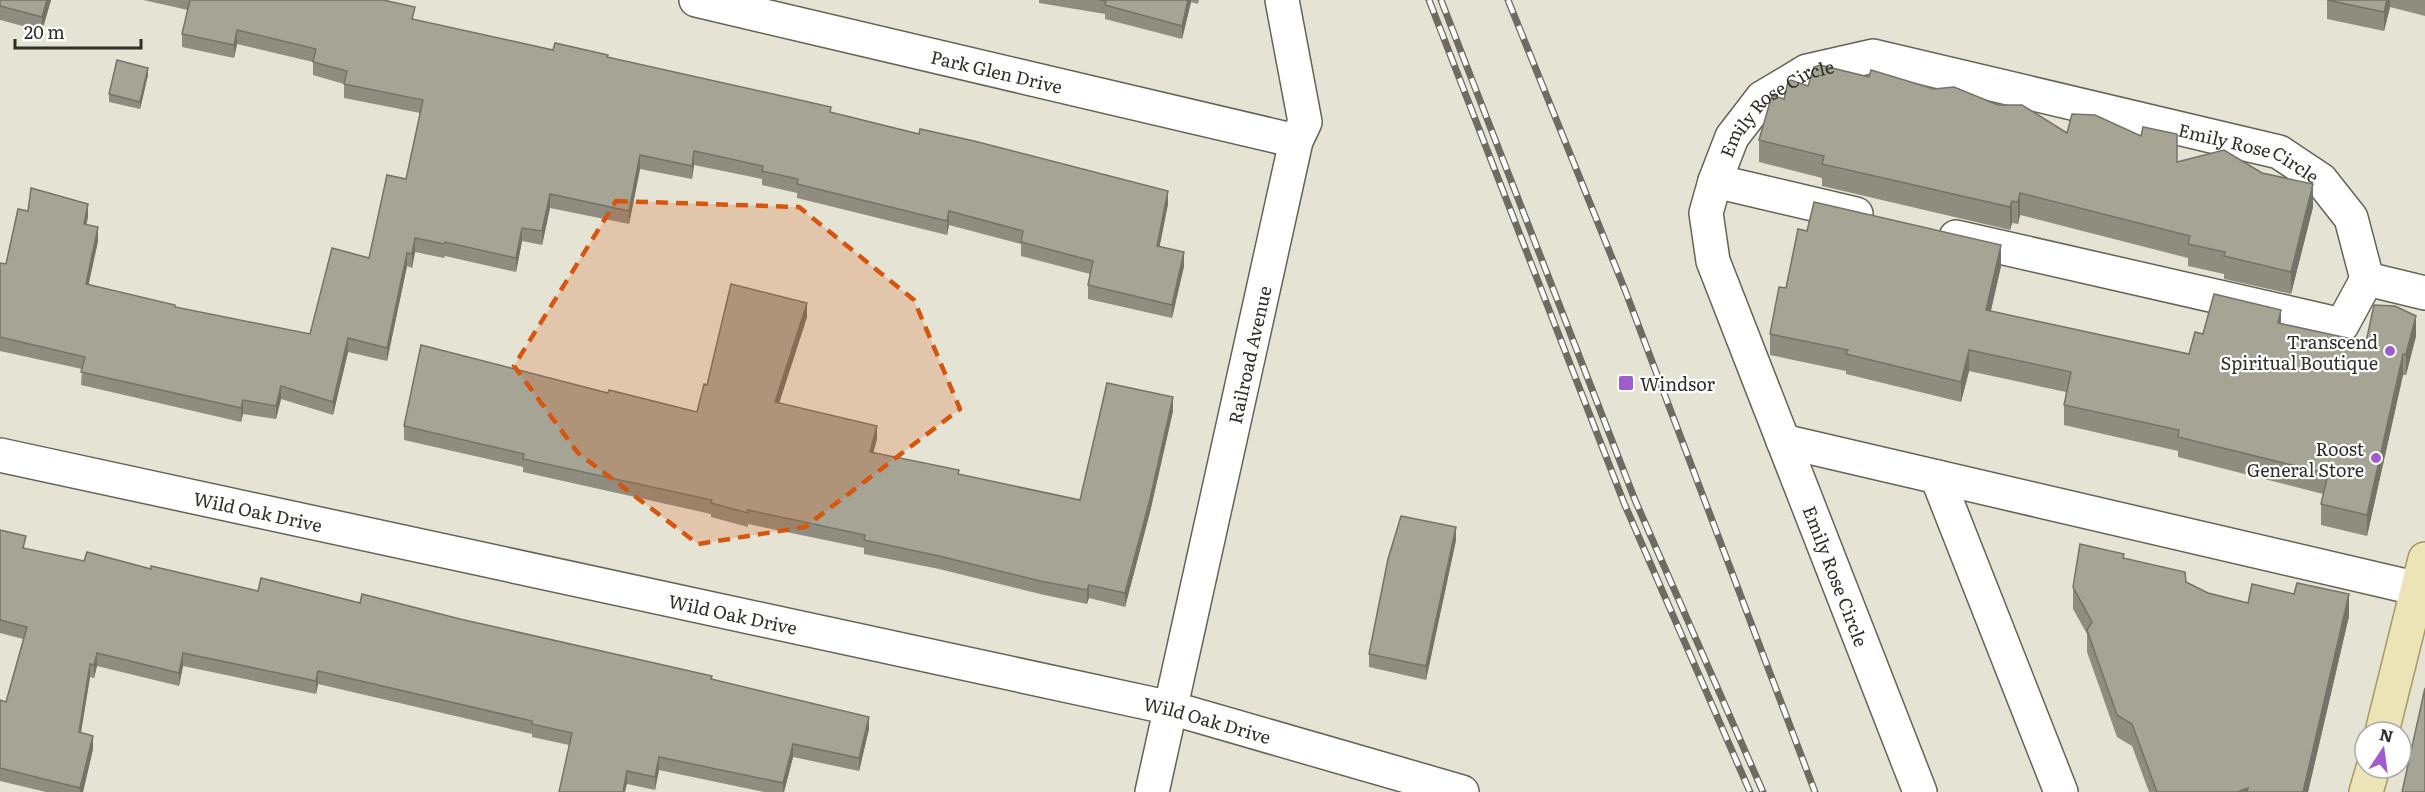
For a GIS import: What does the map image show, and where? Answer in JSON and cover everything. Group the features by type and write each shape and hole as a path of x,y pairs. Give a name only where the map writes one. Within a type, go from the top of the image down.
{"main road":[{"path":"2385,720 2422,574"}],"street":[{"name":"Park Glen Drive","path":"696,0 1296,141"},
{"name":"Railroad Avenue","path":"1152,792 1296,141 1305,122 1282,0"},
{"name":"Emily Rose Circle","path":"1920,792 1713,261 1706,213 1715,181 1732,137 1762,98 1807,71 1873,56 2279,152 2321,180 2351,218 2367,279"},
{"path":"1715,181 1889,221"},
{"path":"1924,229 2342,325 2367,279 2425,293"},
{"path":"1783,441 1937,477 2422,574"},
{"name":"Wild Oak Drive","path":"0,455 1171,708 1462,792"},
{"path":"1937,477 2061,792"}],"highlighted area":[{"path":"616,201 799,207 914,300 960,409 805,527 698,544 578,453 514,366"}],"building":[{"path":"0,0 47,0 42,17 0,6"},
{"path":"190,0 383,0 415,7 412,19 553,50 555,43 608,55 607,57 831,107 830,112 919,134 920,129 974,141 1168,191 1157,246 1184,252 1172,305 1088,285 1093,261 1021,242 1023,231 949,211 947,221 797,184 798,179 762,171 763,166 694,151 692,166 640,155 629,211 550,194 542,231 522,228 516,258 445,242 444,244 415,238 412,254 407,253 387,348 348,338 333,402 281,386 276,406 243,400 241,408 81,372 85,357 0,337 0,263 6,264 18,209 28,211 31,188 88,204 84,224 98,227 86,284 175,305 175,307 310,334 332,248 369,258 387,175 406,179 423,100 344,84 347,71 313,62 316,49 237,30 234,45 182,34"},
{"path":"1099,0 1188,0 1182,26 1105,5 1106,1"},
{"path":"2327,0 2387,0 2384,12"},
{"path":"117,60 148,68 140,102 109,94"},
{"path":"1820,65 1869,77 1871,70 1934,89 1954,87 1998,105 2022,105 2067,133 2072,114 2095,115 2141,136 2143,127 2177,134 2177,162 2224,150 2262,173 2313,184 2291,272 2224,256 2225,252 2188,244 2190,236 2020,193 2018,202 2012,201 2010,207 1822,164 1824,156 1759,140 1772,95 1784,99 1788,82 1791,80 1808,86 1814,67"},
{"path":"1814,202 2001,245 1986,310 2189,354 2195,332 2203,334 2214,294 2281,310 2278,323 2366,342 2374,305 2395,306 2416,316 2406,354 2403,354 2367,515 2321,504 2328,474 2178,437 2179,430 2064,405 2071,372 1969,350 1961,382 1846,354 1848,350 1770,334 1779,287 1786,288 1798,229 1807,231"},
{"path":"731,284 807,303 775,402 877,426 870,452 959,470 958,474 1080,500 1107,383 1173,397 1150,499 1125,593 1089,585 1087,590 1040,581 864,540 865,535 748,510 748,513 711,503 712,500 523,459 524,454 404,426 421,345 608,393 609,390 697,412 704,384 707,385"},
{"path":"1401,516 1456,527 1426,666 1369,654 1388,559"},
{"path":"0,530 26,536 23,548 84,561 87,552 151,569 151,566 258,591 261,578 360,603 362,594 460,619 712,676 711,679 869,717 859,758 793,744 783,783 659,757 655,777 627,771 623,792 559,792 572,733 532,724 532,721 318,671 316,681 183,653 179,673 97,653 94,665 90,664 79,732 93,736 80,788 0,768 0,700 6,702 27,627 0,620"},
{"path":"2080,544 2124,554 2123,558 2185,572 2186,582 2208,593 2248,603 2252,584 2294,594 2297,583 2349,594 2303,792 2247,792 2248,788 2237,792 2157,792 2132,724 2117,715 2087,630 2092,622 2073,587"},
{"path":"2425,688 2425,792 2402,792 2405,780 2413,780 2413,742"}],"railway":[{"path":"1429,0 1624,503 1750,792"},
{"path":"1441,0 1635,500 1763,792"},
{"path":"1508,0 1625,290 1815,792"}],"place":[{"name":"Transcend Spiritual Boutique","path":"2390,351"},
{"name":"Windsor","path":"1626,383"},
{"name":"Roost General Store","path":"2376,458"}]}
